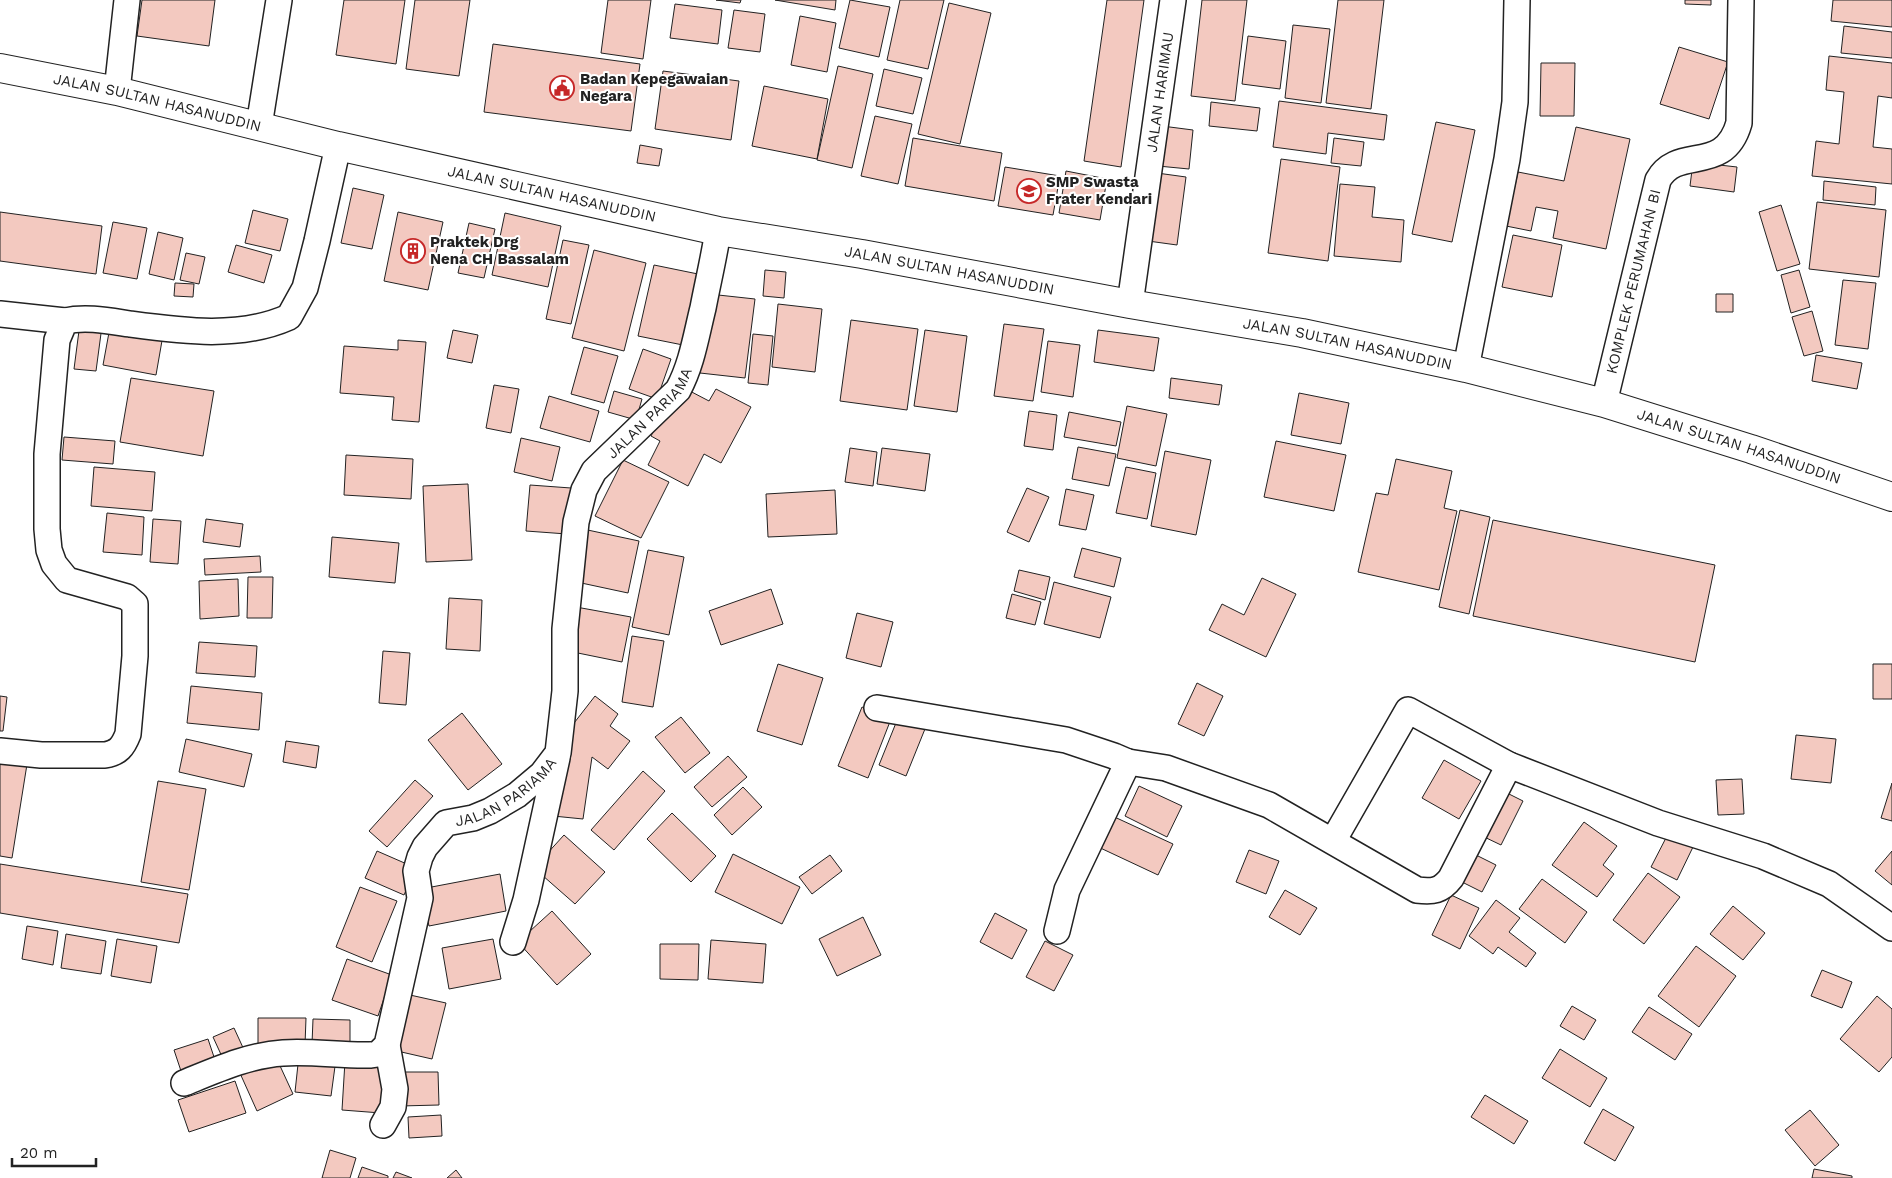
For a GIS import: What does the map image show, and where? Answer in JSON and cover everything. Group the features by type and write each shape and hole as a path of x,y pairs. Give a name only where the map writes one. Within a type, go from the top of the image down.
{"highway":[{"name":"JALAN SULTAN HASANUDDIN","path":"0,68 117,91 338,146 718,231 862,254 1130,304 1302,333 1466,368 1604,403 1751,449 1892,497"}],"street":[{"path":"117,91 127,0"},
{"path":"259,126 279,0"},
{"name":"JALAN HARIMAU","path":"1130,304 1173,0"},
{"path":"1466,368 1507,159 1515,102 1517,0"},
{"name":"KOMPLEK PERUMAHAN BI","path":"1604,403 1658,180 1670,165 1717,154 1726,148 1737,131 1739,123 1741,0"},
{"path":"0,314 65,321 72,319 90,320 160,328 228,332 268,325 289,317 305,288 338,146"},
{"name":"JALAN PARIAMA","path":"387,1045 420,898 416,871 425,847 446,823 473,818 490,811 517,795 542,774 558,753 565,691 565,629 576,522 584,490 594,472 678,390 686,376 694,351 718,231"},
{"path":"0,752 41,755 113,754 124,744 128,734 135,656 135,604 127,597 67,580 54,564 49,550 47,528 47,454 58,340 65,321"},
{"path":"877,708 1066,740 1128,762 1166,768 1269,805 1417,890 1430,892 1442,888 1451,878 1509,765"},
{"path":"1333,841 1408,710 1509,765 1658,823 1763,856 1829,884 1892,928"},
{"path":"513,942 526,900 558,753"},
{"path":"1057,931 1067,890 1128,762"},
{"path":"184,1083 264,1055 302,1053 372,1055 378,1054 387,1045"},
{"path":"383,1125 393,1106 396,1090 387,1045"}],"building":[{"path":"142,0 215,0 209,46 137,36"},
{"path":"344,0 405,0 396,64 336,55"},
{"path":"415,0 470,0 459,76 406,69"},
{"path":"608,0 651,0 643,59 601,53"},
{"path":"716,0 741,0 740,3"},
{"path":"775,0 836,0 835,10"},
{"path":"850,0 890,7 879,57 839,48"},
{"path":"900,0 944,0 928,69 887,60"},
{"path":"1107,0 1144,0 1121,167 1084,161"},
{"path":"1202,0 1247,0 1235,101 1191,96"},
{"path":"1338,0 1384,0 1371,109 1326,103"},
{"path":"1685,0 1711,0 1711,5 1685,4"},
{"path":"1833,0 1892,0 1892,27 1831,21"},
{"path":"949,3 991,13 960,144 918,134"},
{"path":"675,4 722,10 718,44 670,38"},
{"path":"734,10 765,14 760,52 728,48"},
{"path":"800,16 836,23 827,72 791,65"},
{"path":"1293,25 1330,29 1321,103 1285,98"},
{"path":"1844,26 1892,32 1892,58 1841,53"},
{"path":"1248,36 1286,41 1280,89 1242,84"},
{"name":"Badan Kepegawaian Negara","path":"493,44 640,64 631,131 484,112"},
{"path":"1679,47 1728,62 1709,119 1660,104"},
{"path":"1829,56 1892,63 1892,98 1878,96 1873,147 1892,149 1892,184 1812,176 1816,141 1839,144 1844,92 1826,90"},
{"path":"1541,63 1575,63 1574,116 1540,116"},
{"path":"838,66 873,74 852,168 817,160"},
{"path":"884,69 922,78 913,114 876,106"},
{"path":"663,71 739,81 731,140 655,129"},
{"path":"764,86 828,99 817,159 752,146"},
{"path":"1279,101 1387,115 1384,140 1328,133 1326,154 1273,147"},
{"path":"1211,102 1260,108 1257,131 1209,126"},
{"path":"875,116 912,124 898,184 861,176"},
{"path":"1436,122 1475,130 1452,242 1412,234"},
{"path":"1162,126 1193,130 1189,169 1158,166"},
{"path":"1576,127 1630,139 1606,249 1553,238 1558,211 1536,207 1531,231 1506,226 1518,172 1564,181"},
{"path":"913,138 1002,153 994,201 905,186"},
{"path":"1334,138 1364,142 1361,166 1331,163"},
{"path":"640,145 662,149 659,166 637,163"},
{"path":"1281,159 1340,167 1328,261 1268,253"},
{"path":"1693,162 1737,167 1734,192 1690,186"},
{"name":"SMP Swasta Frater Kendari","path":"1005,167 1060,176 1053,215 998,206"},
{"path":"1066,171 1107,179 1100,220 1059,213"},
{"path":"1157,173 1186,177 1177,245 1148,241"},
{"path":"1824,181 1876,187 1875,205 1823,200"},
{"path":"1340,184 1375,187 1372,217 1404,220 1401,262 1334,256"},
{"path":"353,188 384,195 372,249 341,243"},
{"path":"1817,202 1886,210 1879,277 1809,269"},
{"path":"1781,205 1800,264 1777,271 1759,212"},
{"path":"253,210 288,219 280,251 245,243"},
{"path":"0,212 102,226 96,274 0,261"},
{"name":"Praktek Drg Nena CH Bassalam","path":"398,212 443,222 428,290 384,281"},
{"path":"505,213 561,226 548,287 492,275"},
{"path":"113,222 147,228 137,279 103,273"},
{"path":"469,223 495,229 484,278 458,273"},
{"path":"158,232 183,238 174,280 149,274"},
{"path":"1513,235 1562,245 1552,297 1502,287"},
{"path":"563,240 589,245 571,324 546,319"},
{"path":"236,245 272,255 264,283 228,272"},
{"path":"594,250 646,263 624,351 572,338"},
{"path":"186,253 205,257 199,284 180,280"},
{"path":"654,265 698,274 683,345 638,336"},
{"path":"765,270 786,272 784,298 763,296"},
{"path":"1799,270 1810,307 1791,313 1781,275"},
{"path":"1843,280 1876,283 1868,349 1835,345"},
{"path":"175,283 194,284 193,297 174,296"},
{"path":"709,294 755,299 745,378 700,373"},
{"path":"1716,294 1733,294 1733,312 1716,312"},
{"path":"778,304 822,309 815,372 772,367"},
{"path":"1812,311 1823,351 1804,356 1792,317"},
{"path":"851,320 918,329 907,410 840,401"},
{"path":"80,323 102,326 96,371 74,369"},
{"path":"1004,324 1044,329 1033,401 994,396"},
{"path":"110,327 163,335 156,375 103,365"},
{"path":"453,330 478,335 472,363 447,358"},
{"path":"925,330 967,336 957,412 914,406"},
{"path":"1098,330 1159,338 1154,371 1094,362"},
{"path":"753,334 773,336 768,385 748,383"},
{"path":"398,340 426,342 419,422 392,420 394,397 340,393 344,346 398,350"},
{"path":"1048,341 1080,345 1073,397 1041,392"},
{"path":"584,347 618,356 604,403 571,394"},
{"path":"643,349 671,359 657,399 629,389"},
{"path":"1816,355 1862,363 1857,389 1812,381"},
{"path":"131,378 214,391 203,456 120,442"},
{"path":"1171,378 1222,385 1219,405 1169,398"},
{"path":"494,385 519,389 511,433 486,428"},
{"path":"686,389 709,401 716,389 751,407 721,463 704,454 688,486 648,465 660,441 651,436 669,401"},
{"path":"614,391 642,399 636,420 608,412"},
{"path":"1299,393 1349,403 1341,444 1291,435"},
{"path":"549,396 599,411 590,442 540,428"},
{"path":"1127,406 1167,414 1156,466 1117,458"},
{"path":"1029,411 1057,415 1053,450 1024,446"},
{"path":"1069,412 1121,422 1116,446 1064,437"},
{"path":"64,437 115,441 113,464 62,460"},
{"path":"521,438 560,447 552,481 514,472"},
{"path":"1276,441 1346,455 1334,511 1264,497"},
{"path":"1078,447 1116,454 1109,486 1072,479"},
{"path":"850,448 877,452 873,486 845,482"},
{"path":"882,448 930,454 925,491 877,484"},
{"path":"1165,451 1211,460 1196,535 1151,526"},
{"path":"346,455 413,459 411,499 344,495"},
{"path":"1396,459 1452,471 1444,508 1457,511 1439,590 1358,572 1376,493 1388,495"},
{"path":"623,460 669,482 641,538 595,516"},
{"path":"94,467 155,472 152,511 91,506"},
{"path":"1126,467 1156,473 1147,519 1116,513"},
{"path":"468,484 472,560 426,562 423,486"},
{"path":"530,485 571,488 567,534 526,531"},
{"path":"1027,488 1049,497 1029,542 1007,532"},
{"path":"1066,489 1094,495 1086,530 1059,525"},
{"path":"835,490 837,534 768,537 766,494"},
{"path":"1460,510 1490,517 1469,614 1439,607"},
{"path":"107,513 144,517 142,555 103,552"},
{"path":"153,519 181,521 178,564 150,562"},
{"path":"206,519 243,524 240,547 203,542"},
{"path":"1493,520 1715,565 1695,662 1473,616"},
{"path":"583,529 639,541 628,593 572,581"},
{"path":"332,537 399,543 395,583 329,577"},
{"path":"1082,548 1121,558 1114,587 1074,577"},
{"path":"648,550 684,557 669,635 632,627"},
{"path":"260,556 261,572 205,575 204,559"},
{"path":"1019,570 1050,577 1045,600 1014,591"},
{"path":"248,577 273,577 272,618 247,618"},
{"path":"1262,578 1296,594 1266,657 1209,630 1222,604 1244,615"},
{"path":"238,579 239,616 200,619 199,581"},
{"path":"1054,582 1111,597 1100,638 1044,624"},
{"path":"771,589 783,624 721,645 709,611"},
{"path":"1012,594 1041,602 1035,625 1006,618"},
{"path":"449,598 482,600 480,651 446,649"},
{"path":"576,607 631,617 622,662 568,651"},
{"path":"857,613 893,622 881,667 846,658"},
{"path":"632,636 664,641 653,707 622,702"},
{"path":"199,642 257,646 255,677 196,673"},
{"path":"383,651 410,653 406,705 379,703"},
{"path":"778,664 823,678 802,745 757,731"},
{"path":"1873,664 1892,664 1892,699 1873,699"},
{"path":"1197,683 1223,696 1204,736 1178,724"},
{"path":"191,686 262,693 259,730 187,723"},
{"path":"0,696 7,697 3,731 0,731"},
{"path":"595,696 618,714 610,726 630,741 608,769 592,757 583,819 553,816 564,736"},
{"path":"862,707 891,719 868,778 838,766"},
{"path":"902,708 929,719 906,776 879,765"},
{"path":"462,713 502,764 468,790 428,740"},
{"path":"681,717 710,753 685,773 655,737"},
{"path":"1796,735 1836,739 1831,783 1791,779"},
{"path":"186,739 252,754 244,787 179,772"},
{"path":"286,741 319,746 316,768 283,762"},
{"path":"0,753 28,758 12,858 0,856"},
{"path":"728,756 747,777 712,807 694,787"},
{"path":"1444,760 1481,781 1459,819 1422,798"},
{"path":"643,771 665,791 614,850 591,830"},
{"path":"1742,779 1744,814 1718,815 1716,780"},
{"path":"415,780 433,796 387,847 369,831"},
{"path":"158,781 206,789 189,890 141,882"},
{"path":"1892,783 1892,821 1881,818"},
{"path":"1139,786 1182,806 1167,837 1125,816"},
{"path":"743,787 762,807 732,835 714,815"},
{"path":"1501,790 1523,801 1501,845 1478,834"},
{"path":"672,813 716,856 691,882 647,839"},
{"path":"1108,814 1173,844 1158,875 1094,845"},
{"path":"1584,822 1617,846 1603,865 1614,874 1597,897 1552,865"},
{"path":"1668,834 1693,847 1677,880 1651,867"},
{"path":"564,835 605,872 575,904 534,868"},
{"path":"1249,850 1279,861 1266,894 1236,882"},
{"path":"377,851 416,868 404,895 365,878"},
{"path":"1892,851 1892,885 1875,871"},
{"path":"733,854 800,887 782,924 715,892"},
{"path":"1474,854 1496,865 1482,892 1460,881"},
{"path":"830,855 842,871 812,894 799,877"},
{"path":"0,864 188,894 179,943 0,913"},
{"path":"1648,873 1680,897 1644,944 1613,920"},
{"path":"500,874 506,911 429,926 421,889"},
{"path":"1542,879 1587,912 1565,943 1519,909"},
{"path":"360,887 397,901 372,962 336,947"},
{"path":"1285,890 1317,908 1300,935 1269,917"},
{"path":"1451,895 1479,908 1460,949 1432,935"},
{"path":"1496,900 1520,918 1509,932 1536,953 1526,967 1498,947 1493,954 1469,936"},
{"path":"1733,906 1765,933 1743,960 1710,934"},
{"path":"552,911 591,954 557,985 518,942"},
{"path":"995,913 1027,930 1012,959 980,942"},
{"path":"863,917 881,955 837,976 819,939"},
{"path":"27,926 58,931 53,965 22,959"},
{"path":"66,934 106,941 101,974 61,968"},
{"path":"117,939 157,946 151,983 111,976"},
{"path":"493,939 501,979 449,989 442,948"},
{"path":"711,940 766,944 763,983 708,979"},
{"path":"1045,941 1073,955 1054,991 1026,977"},
{"path":"660,944 699,944 698,980 660,979"},
{"path":"1696,946 1736,976 1699,1027 1658,996"},
{"path":"347,959 392,975 378,1016 332,1000"},
{"path":"1822,970 1852,982 1842,1008 1811,996"},
{"path":"410,995 446,1003 432,1059 397,1051"},
{"path":"1877,996 1892,1009 1892,1057 1879,1072 1840,1039"},
{"path":"1572,1006 1596,1020 1584,1040 1560,1026"},
{"path":"1649,1007 1692,1034 1675,1060 1632,1032"},
{"path":"258,1018 306,1018 305,1045 258,1045"},
{"path":"313,1019 350,1020 350,1044 312,1044"},
{"path":"234,1028 245,1052 224,1061 213,1037"},
{"path":"208,1039 217,1066 183,1077 174,1050"},
{"path":"1560,1049 1607,1078 1590,1107 1542,1078"},
{"path":"275,1055 293,1094 257,1111 239,1071"},
{"path":"299,1055 336,1059 331,1096 295,1092"},
{"path":"345,1061 385,1064 381,1113 342,1110"},
{"path":"399,1072 438,1072 439,1105 400,1106"},
{"path":"235,1081 246,1113 189,1132 178,1100"},
{"path":"1485,1095 1528,1121 1514,1144 1471,1117"},
{"path":"1603,1109 1634,1127 1615,1161 1584,1143"},
{"path":"1810,1110 1839,1145 1815,1166 1785,1130"},
{"path":"441,1115 442,1136 409,1138 408,1117"},
{"path":"330,1150 356,1158 350,1178 322,1178"},
{"path":"362,1167 388,1176 388,1178 358,1178"},
{"path":"1814,1169 1852,1176 1852,1178 1812,1178"},
{"path":"456,1170 462,1178 447,1178"},
{"path":"396,1172 412,1178 393,1178"}],"place":[{"name":"Badan Kepegawaian Negara","path":"562,88"},
{"name":"SMP Swasta Frater Kendari","path":"1029,191"},
{"name":"Praktek Drg Nena CH Bassalam","path":"413,251"}]}
